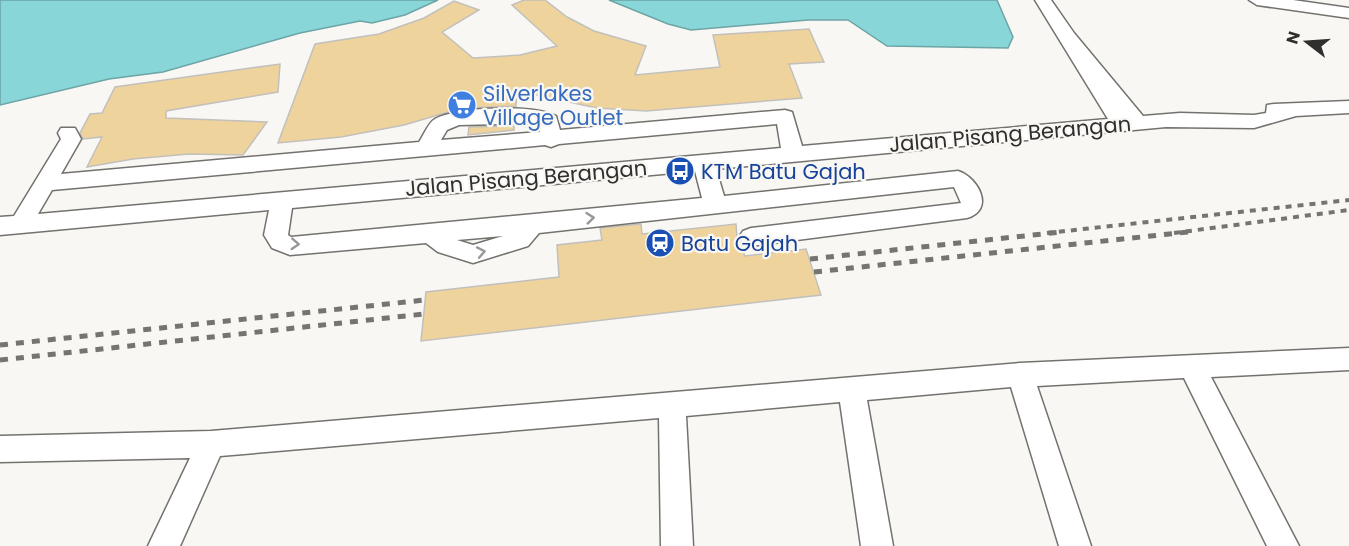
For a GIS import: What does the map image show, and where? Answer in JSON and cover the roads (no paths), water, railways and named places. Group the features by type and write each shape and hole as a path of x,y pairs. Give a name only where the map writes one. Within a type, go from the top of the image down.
{"street":[{"path":"1043,0 1129,124"},
{"path":"1257,0 1349,13"},
{"path":"1104,88 1149,112 1171,120"},
{"path":"1084,128 1094,122 1098,115 1104,88"},
{"name":"Jalan Pisang Berangan","path":"10,225 793,153 1349,107"},
{"path":"425,150 440,125 456,118 541,116 549,121 551,140"},
{"path":"44,183 425,150 491,138 551,140 785,117 793,153"},
{"path":"733,122 744,158"},
{"path":"10,225 44,183 71,139 68,133"},
{"path":"485,182 491,138"},
{"path":"703,162 714,205"},
{"path":"282,200 276,235 280,242 290,246 429,233 446,246 473,254 520,240 532,225 778,198 958,179 965,183 972,200 972,205 967,210 751,237"},
{"path":"778,198 790,232"},
{"path":"5,455 211,444 1020,375 1191,365 1264,365 1349,359"},
{"path":"1191,365 1283,546"},
{"path":"1020,375 1075,546"},
{"path":"852,389 877,546"},
{"path":"672,405 676,546"},
{"path":"164,546 211,444"}],"water":[{"path":"0,0 438,0 405,15 372,23 360,21 300,33 163,72 109,79 0,105"},
{"path":"609,0 997,0 1013,37 1008,48 887,46 848,20 808,20 691,30 668,24"}],"railway":[{"path":"1047,233 1349,200"},
{"path":"1174,233 1349,210"},
{"path":"810,259 1061,232"},
{"path":"814,272 1188,232"},
{"path":"0,345 425,300"},
{"path":"0,360 424,314"}],"place":[{"name":"Silverlakes Village Outlet","path":"462,105"},
{"name":"KTM Batu Gajah","path":"680,171"},
{"name":"Batu Gajah","path":"660,243"}]}
